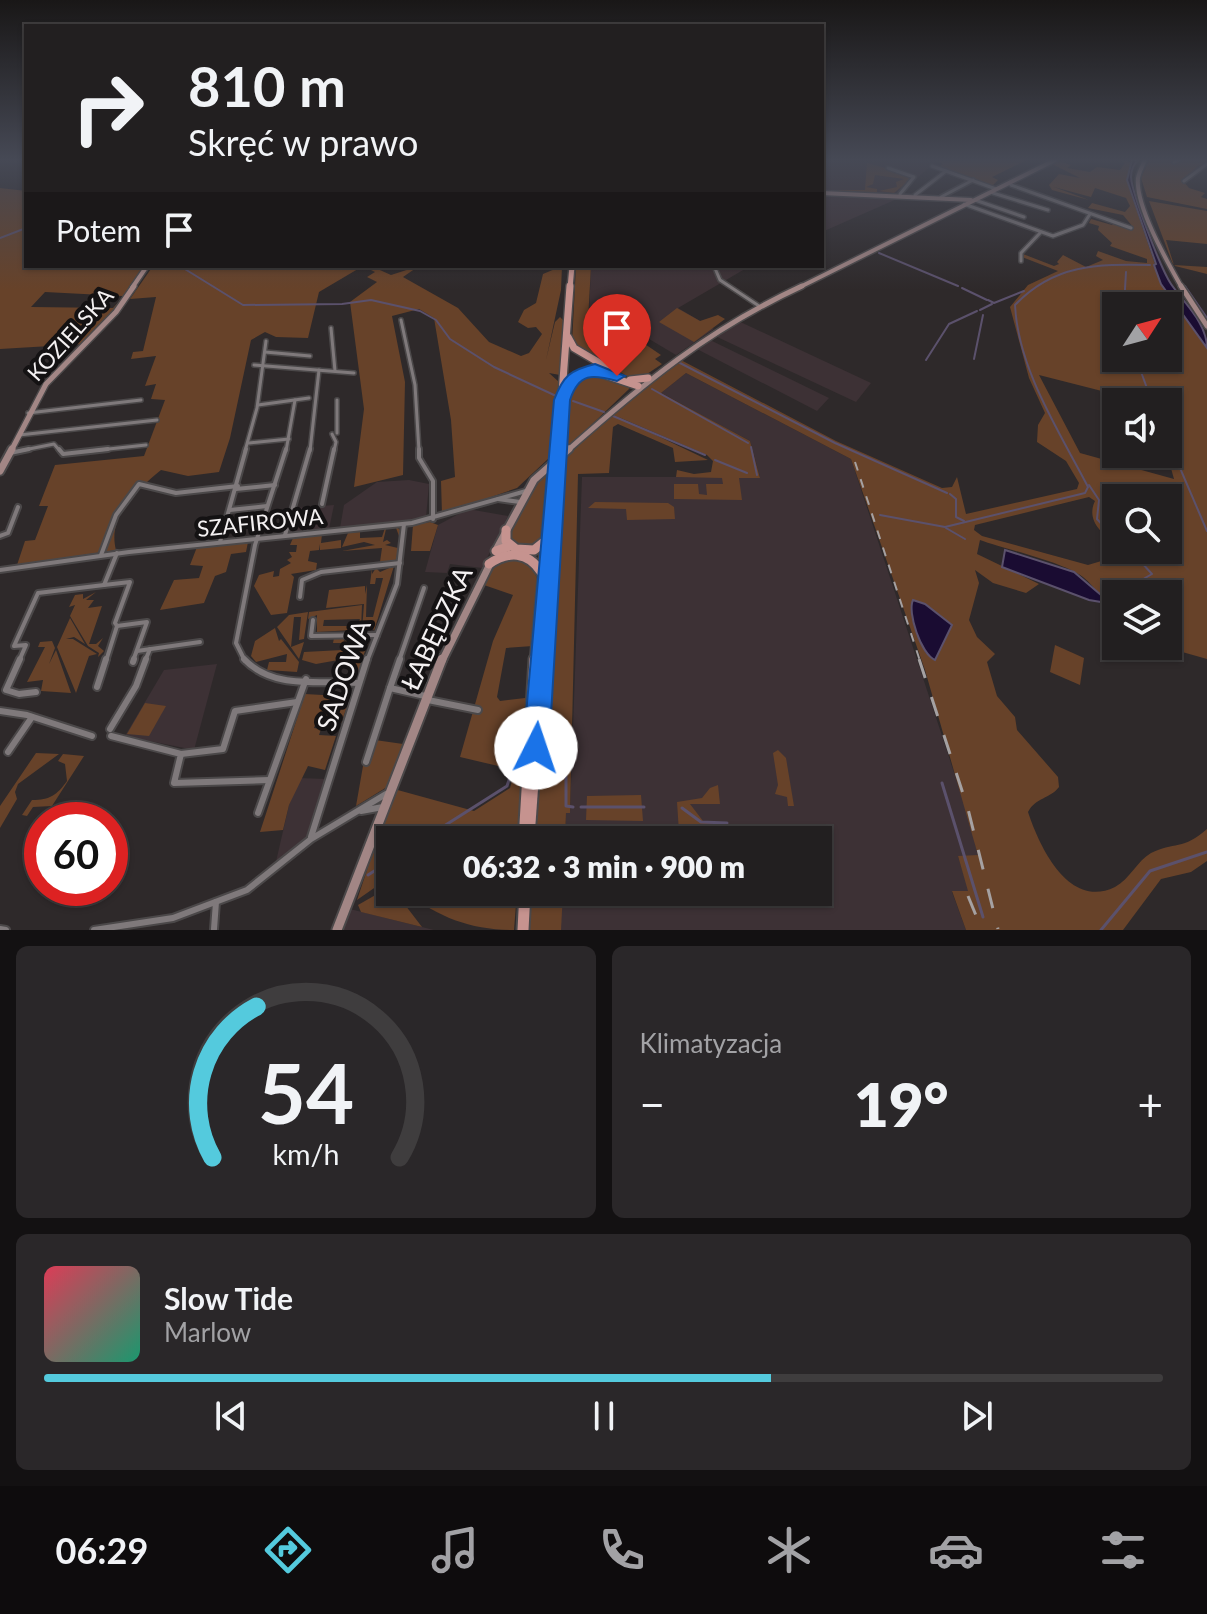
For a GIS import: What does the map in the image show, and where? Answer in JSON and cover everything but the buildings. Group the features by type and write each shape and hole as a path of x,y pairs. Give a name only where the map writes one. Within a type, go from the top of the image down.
{"main road":[{"path":"528,826 572,268"},
{"path":"567,331 574,348 638,386"},
{"path":"562,400 569,381 581,372 603,370 628,380 648,378"},
{"path":"628,380 632,388 629,393"},
{"path":"528,826 542,576 552,477 556,473"},
{"path":"489,564 502,549 506,530"},
{"path":"502,549 527,552 545,542"},
{"path":"502,549 533,561 542,576"},
{"path":"523,930 524,906"}],"street":[{"path":"506,530 539,474 648,378 759,306 878,251 963,203"},
{"path":"968,203 1040,233 1063,236 1083,225 1090,214"},
{"path":"985,203 1024,217"},
{"path":"1030,203 1048,210"},
{"path":"1061,203 1131,228"},
{"path":"1146,203 1176,283 1207,326"},
{"path":"1021,261 1021,253 1040,233"},
{"name":"KOZIELSKA","path":"0,471 28,413 49,380 116,312 146,268"},
{"path":"715,268 722,282 759,306"},
{"path":"401,320 415,385 419,458 433,481 433,519"},
{"path":"331,328 335,371"},
{"path":"220,542 258,405 266,341"},
{"path":"265,352 310,356"},
{"path":"254,365 354,373"},
{"path":"285,535 308,465 319,370"},
{"path":"258,405 309,398"},
{"path":"28,413 141,400"},
{"path":"295,400 289,439 258,538 236,633 238,648 259,676 358,683"},
{"path":"322,504 336,442 337,400"},
{"path":"16,436 157,420"},
{"path":"249,443 289,439"},
{"path":"4,458 54,444 63,454 146,445"},
{"path":"100,556 116,515 139,484 176,493 275,485"},
{"path":"514,514 510,498 527,490"},
{"name":"SZAFIROWA","path":"0,570 117,553 404,524 433,519 496,498 520,502"},
{"path":"230,510 269,506"},
{"path":"0,536 8,533 18,507"},
{"name":"SADOWA","path":"311,839 358,683 397,584 404,524"},
{"path":"101,539 108,539"},
{"path":"104,585 117,553"},
{"path":"300,597 302,580 320,573 400,563"},
{"name":"ŁABĘDZKA","path":"337,930 382,803 448,646 489,564"},
{"path":"36,692 19,694 6,690 26,645 14,646 38,593 130,582 97,687"},
{"path":"366,762 424,588"},
{"path":"313,620 311,636 377,635"},
{"path":"117,626 147,622 133,662"},
{"path":"137,651 200,642"},
{"path":"150,649 136,686 110,733 132,743 181,754 223,749 235,711 297,702"},
{"path":"258,813 306,679"},
{"path":"390,688 478,710"},
{"path":"0,711 32,717 92,736"},
{"path":"8,752 32,717"},
{"path":"181,754 174,783 269,780"},
{"path":"359,810 371,812 382,803"},
{"path":"96,930 161,921 259,884 311,839 359,810 382,803"},
{"path":"371,812 376,826"},
{"path":"214,929 216,902"}],"shaded area":[{"path":"0,203 24,203 24,268 142,268 118,307 84,344 0,349","holes":["45,292 123,297 113,308 31,307"]},
{"path":"824,203 887,203 824,231"},
{"path":"1092,203 1125,212 1129,203 1134,203 1161,282 1168,292 1102,292 1102,372 1182,372 1182,312 1207,348 1207,659 1182,652 1182,580 1102,580 1102,598 1088,581 1073,571 980,540 977,554 1039,584 1026,593 993,583 975,570 979,583 969,620 977,637 995,654 987,662 997,696 1015,717 1017,730 1058,777 1059,787 1035,803 1028,812 1040,841 1058,870 1083,890 1098,892 1120,884 1151,853 1185,843 1207,829 1207,861 1191,872 1161,879 1123,930 966,930 952,891 968,891 958,856 978,855 925,670 851,459 686,373 661,393 750,441 760,478 739,478 742,500 674,499 674,484 698,484 699,494 707,495 706,484 723,484 722,478 676,477 677,470 694,474 711,472 713,461 707,455 616,416 708,460 675,462 673,448 618,424 613,427 609,473 578,474 570,813 566,813 566,826 536,826 562,460 647,381 677,358 836,441 942,488 952,487 957,477 966,514 1077,489 1079,483 1066,461 1037,442 1038,425 1045,413 1029,378 1010,307 1028,285 1058,271 1022,257 1023,254 1054,266 1059,264 1057,262 1063,255 1086,267 1103,260 1096,256 1098,251 1126,261 1147,263 1147,259 1110,246 1112,243 1098,230 1099,226 1089,223 1091,219 1112,225 1116,221 1133,227 1123,215 1088,208","holes":["1102,484 1182,484 1182,564 1102,564 1102,561 1088,565 982,536 974,530 975,525 1089,497 1095,501 1092,514 1102,532","925,604 952,625 932,659 925,652"]},
{"path":"1135,203 1138,203 1166,276 1177,292 1167,292 1154,265"},
{"path":"1150,203 1207,211 1207,244 1166,240 1174,264"},
{"path":"1179,203 1207,203 1207,209"},
{"path":"1175,266 1207,267 1207,274"},
{"path":"152,268 360,268 319,292 308,338 276,337 265,332 251,340 230,438 219,472 188,476 161,470 134,495 120,515 114,538 116,550 17,565 25,541 35,540 48,506 39,506 55,465 144,456 165,400 151,399 156,384 145,386 156,356 131,359 133,352 143,351 156,297 130,299"},
{"path":"367,268 391,275 416,268 403,277 458,308 489,342 521,356 529,353 542,334 536,327 528,328 518,322 524,310 536,303 543,274 562,268 561,290 546,360 555,322 560,317 563,320 560,375 549,373 559,382 549,458 517,488 442,514 441,481 455,477 451,420 434,318 419,309 392,316 405,382 403,475 354,487 364,409 350,302 377,282 367,277 375,272"},
{"path":"576,268 591,268 587,339 605,350 633,336 661,355 655,359 662,364 641,378 630,378 572,343"},
{"path":"591,268 747,268 678,308 714,329 676,355 639,333 605,350 588,338"},
{"path":"1182,298 1199,322 1207,348 1182,313"},
{"path":"677,308 700,321 718,315 725,319 694,342 659,322"},
{"path":"734,319 871,383 856,402 713,335"},
{"path":"708,339 829,398 817,411 695,348"},
{"path":"592,371 628,384 629,389 566,449 563,447 567,388 570,381"},
{"path":"686,373 851,459 970,821 978,856 958,856 969,891 952,892 966,930 560,930 561,906 832,906 832,826 566,826 566,813 570,812 582,477 760,477 750,441 661,393"},
{"path":"543,475 551,475 543,538 529,549 510,542 509,531"},
{"path":"409,480 429,484 426,518 340,528 344,505 377,482"},
{"path":"595,502 668,503 674,507 675,519 627,520 626,509 588,508"},
{"path":"334,505 329,529 289,532 295,508"},
{"path":"468,509 508,516 482,568 450,564 447,573 425,572 438,525"},
{"path":"430,522 438,525 430,551 411,551 413,525"},
{"path":"397,527 399,536 396,528 386,529 383,542 387,540 391,543 385,545 398,548 396,561 380,562 382,548 342,551 375,545 364,542 342,547 348,533 360,532 360,538 382,537 385,528"},
{"path":"322,534 321,543 341,540 341,548 320,550 320,544 319,550 310,551 308,561 317,563 316,570 291,574 294,577 287,613 271,615 254,586 259,575 274,571 273,577 279,576 280,569 291,563 287,560 292,557 289,552 296,552 297,545 290,545 293,538"},
{"path":"248,542 246,552 231,554 226,572 215,576 204,603 160,610 174,580 199,578 203,566 190,565 197,547"},
{"path":"1005,550 1074,572 1101,595 1101,602 1002,567"},
{"path":"503,557 521,558 531,565 538,585 533,646 506,648 497,697 500,701 525,698 528,701 521,826 382,826 394,789 474,811 510,788 515,770 460,757 493,641 513,595 484,585 495,564"},
{"path":"394,566 374,631 372,625 362,630 364,604 326,608 329,590 365,586 365,594 367,585 366,617 373,617 383,578 376,578 375,584 370,584 372,568 372,574 376,568 380,572"},
{"path":"96,592 86,600 94,600 88,608 102,606 89,644 96,644 103,638 98,646 104,651 98,657 99,653 88,646 70,616 75,605 69,607 75,595 83,594 83,599"},
{"path":"913,600 925,604 952,625 935,660 925,650 916,632"},
{"path":"362,605 361,630 355,629 360,619 324,620 323,626 354,626 353,630 317,632 317,615 308,619 309,612"},
{"path":"308,612 304,639 299,640 301,617 294,617 291,647 304,642 299,659 277,627 289,615"},
{"path":"70,618 85,644 74,637 66,639 73,639 97,654 89,656 76,693 57,647"},
{"path":"275,628 279,641 281,639 299,662 297,672 267,670 269,662 286,662 287,654 256,662 251,656 255,641"},
{"path":"343,637 344,641 355,639 356,643 333,643 334,638"},
{"path":"357,639 369,641 362,659 369,651 359,674 344,659 316,664 302,660 304,652 361,649 361,643 356,643"},
{"path":"52,641 55,648 49,664 56,650 71,693 41,691 43,680 27,682 45,647 38,647 40,642"},
{"path":"1055,645 1084,658 1080,685 1050,672"},
{"path":"217,664 194,750 125,736 164,670"},
{"path":"305,694 340,696 337,707 347,707 341,723 325,722 326,718 318,717 314,728 321,729 319,735 336,736 325,770 308,766 289,805 283,830 260,832"},
{"path":"145,703 166,706 149,736 127,734"},
{"path":"375,740 403,744 387,787 356,806 363,766 369,766"},
{"path":"778,750 786,758 794,806 788,806 787,797 775,794 778,785 773,753"},
{"path":"36,753 59,754 18,784 15,792 17,799 0,828 0,806"},
{"path":"63,754 84,756 55,802 31,802 52,796 67,781 65,764 58,761"},
{"path":"299,778 326,779 310,836 275,866 289,805"},
{"path":"718,785 720,804 690,804 703,821 730,826 679,826 677,802 702,798 710,788"},
{"path":"641,795 643,821 586,820 587,796"},
{"path":"376,843 376,887 357,900"},
{"path":"376,895 376,906 406,906 422,927 361,912 358,905"},
{"path":"427,906 516,906 514,930 470,925"},
{"path":"531,906 562,906 561,930 529,930"},
{"path":"350,909 434,930 342,930"}],"waterway":[{"path":"0,238 24,229"},
{"path":"879,253 958,286"},
{"path":"880,515 945,527 1085,493 1088,487 1032,376 1018,329 1015,305 1045,281 1077,269 1150,265"},
{"path":"183,268 243,305 342,304 371,300 420,311 436,320 450,339 494,367 554,395"},
{"path":"1125,292 1126,272"},
{"path":"1185,286 1207,318"},
{"path":"962,288 987,300"},
{"path":"988,300 994,303 1024,291"},
{"path":"980,310 992,304"},
{"path":"926,360 949,324 977,311"},
{"path":"974,359 983,315"},
{"path":"678,362 835,443 947,493"},
{"path":"1141,372 1147,388"},
{"path":"652,389 748,443"},
{"path":"573,401 604,412"},
{"path":"613,416 705,455"},
{"path":"751,447 757,475"},
{"path":"715,460 747,473"},
{"path":"1180,468 1207,531"},
{"path":"1089,485 1099,500 1097,519 1102,525"},
{"path":"950,494 956,499 956,517 964,521"},
{"path":"946,528 965,539"},
{"path":"1142,580 1152,574 1143,564"},
{"path":"552,729 559,762 566,767 566,806 573,807"},
{"path":"444,826 507,786 521,744"},
{"path":"942,783 983,917"},
{"path":"581,807 644,807"},
{"path":"682,808 701,822 727,823"},
{"path":"1101,930 1150,871 1207,852"},
{"path":"368,875 376,870"}],"railway":[{"path":"855,462 920,661"},
{"path":"919,659 968,809 998,929"},
{"path":"968,896 982,930"}],"route":[{"path":"536,748 562,400 567,384 578,373 595,369 617,376"}]}
